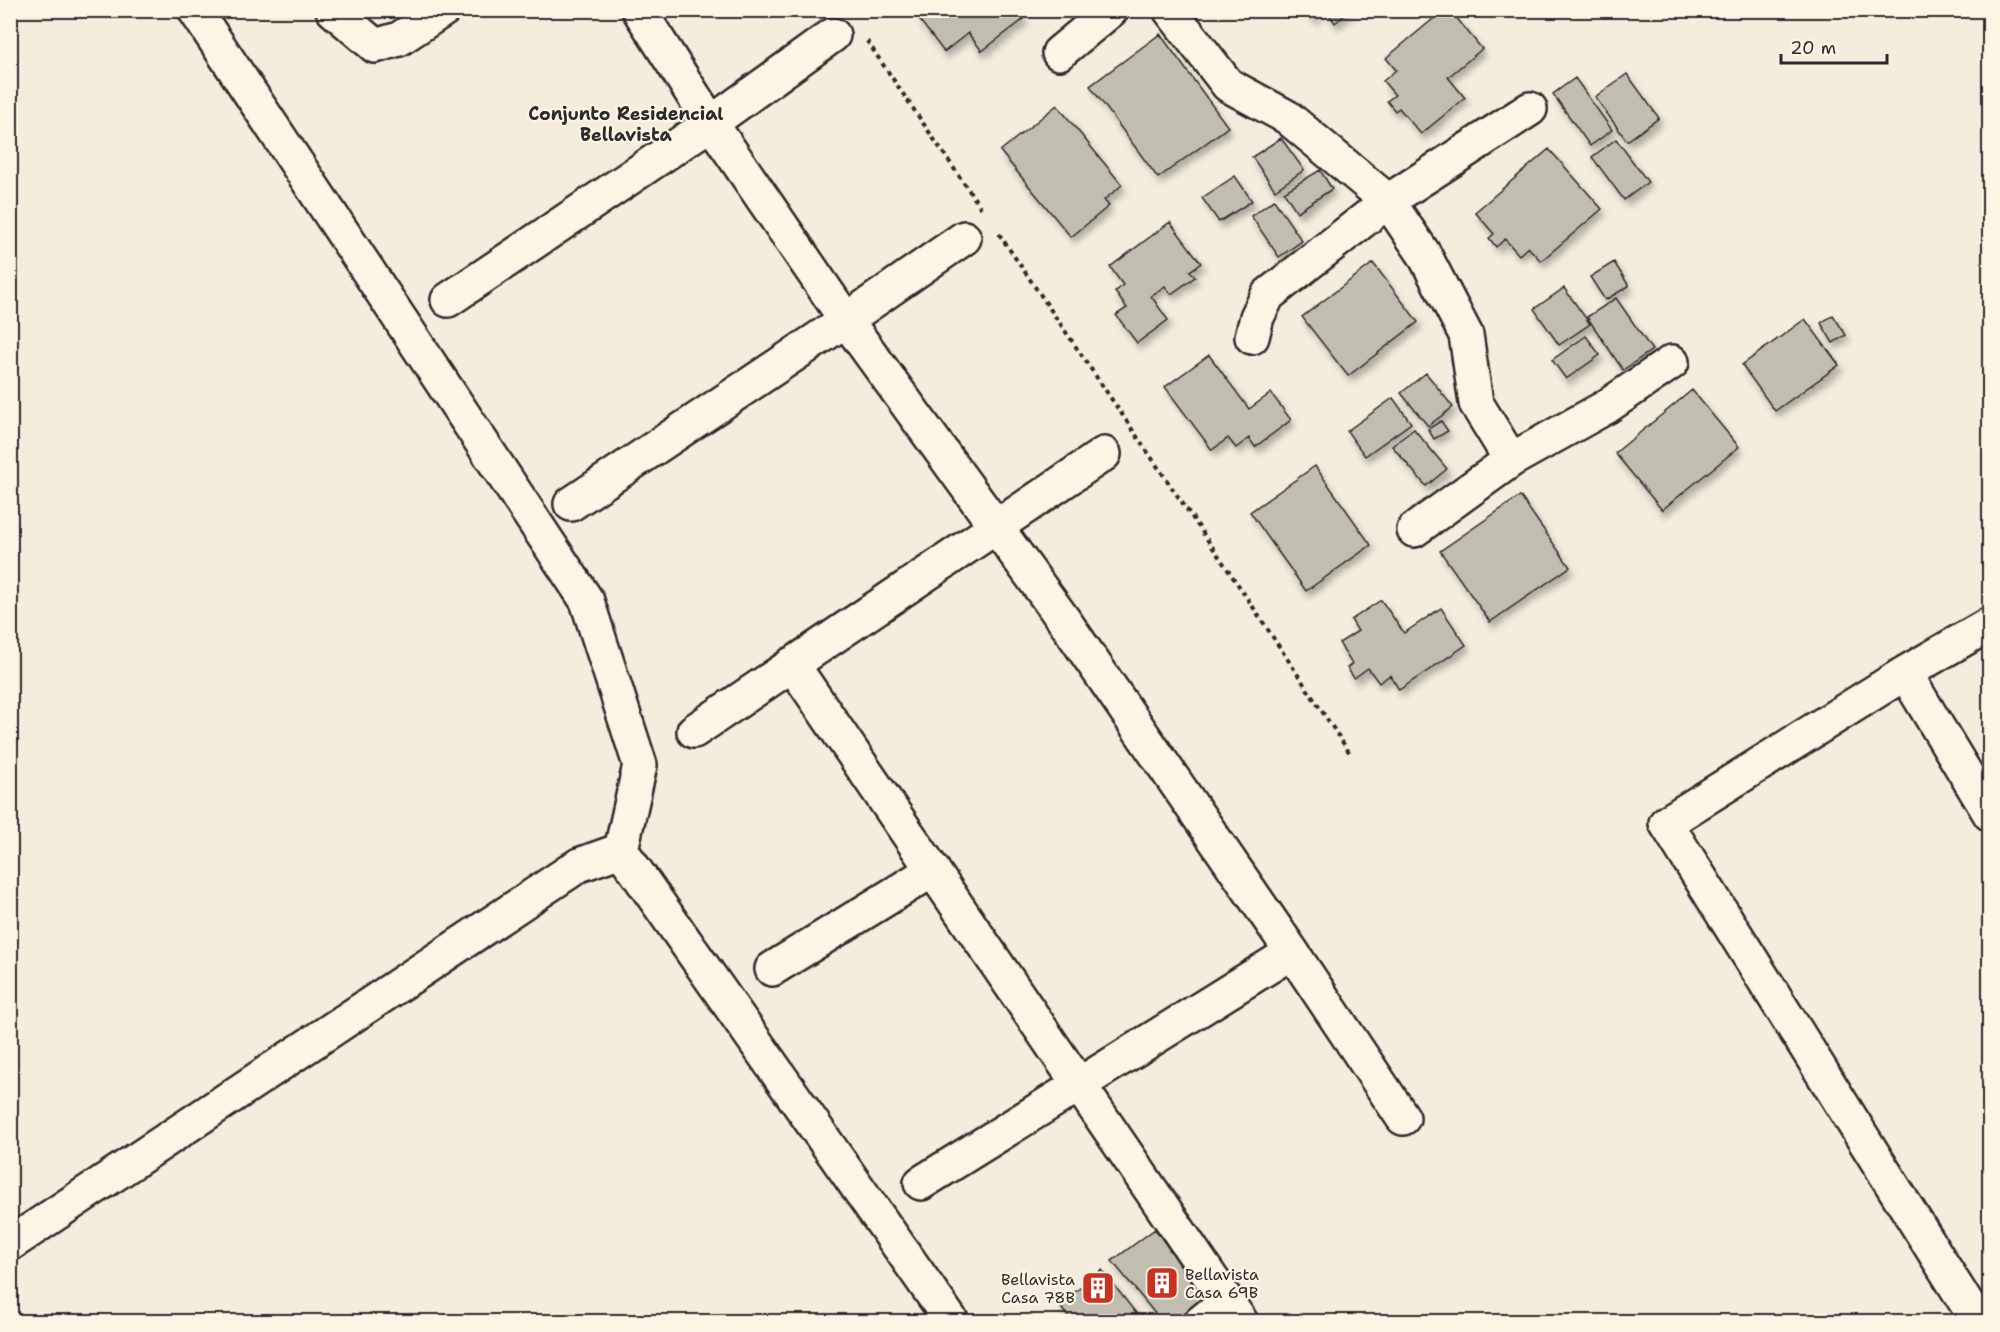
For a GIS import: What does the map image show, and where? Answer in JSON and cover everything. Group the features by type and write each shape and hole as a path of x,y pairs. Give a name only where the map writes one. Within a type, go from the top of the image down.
{"street":[{"path":"195,10 587,602 640,765 621,850 952,1322"},
{"path":"333,10 375,46 399,39 443,10"},
{"path":"639,10 711,123 846,320 1068,626 1403,1118"},
{"path":"1059,53 1111,10"},
{"path":"1170,10 1228,85 1287,117 1388,201 1424,254 1466,335 1476,403 1511,460"},
{"path":"448,300 711,123 833,35"},
{"path":"1252,337 1257,317 1268,295 1388,201 1530,109"},
{"path":"571,504 964,238"},
{"path":"1414,531 1511,460 1606,407 1672,362"},
{"path":"694,731 1104,454"},
{"path":"1978,1322 1666,823 1905,673 1989,624"},
{"path":"792,663 1234,1311 1201,1322"},
{"path":"1905,673 1989,814"},
{"path":"10,1244 579,865 621,850"},
{"path":"772,969 933,870"},
{"path":"921,1183 1292,952"}],"path":[{"path":"865,38 985,212"},
{"path":"998,232 1351,754"}],"building":[{"path":"921,10 1018,10 1024,19 982,51 968,33 944,52 918,18 924,14"},
{"path":"1306,10 1322,10 1312,18"},
{"path":"1326,10 1351,10 1335,23"},
{"path":"1444,10 1450,10 1482,49 1448,77 1465,98 1421,134 1399,108 1395,111 1387,101 1395,95 1383,81 1396,70 1386,58"},
{"path":"1160,34 1228,127 1158,178 1090,86"},
{"path":"1627,74 1659,118 1627,141 1595,97"},
{"path":"1575,78 1612,130 1590,146 1553,94"},
{"path":"1057,105 1122,185 1104,200 1109,206 1071,237 1000,151"},
{"path":"1281,138 1304,170 1275,190 1252,157"},
{"path":"1616,139 1648,182 1624,200 1592,157"},
{"path":"1549,149 1602,209 1541,261 1528,247 1519,255 1505,239 1496,247 1489,238 1494,234 1475,212"},
{"path":"1320,170 1332,189 1297,212 1284,192"},
{"path":"1235,176 1252,201 1219,222 1202,198"},
{"path":"1274,200 1302,241 1279,257 1251,216"},
{"path":"1170,222 1201,263 1190,271 1195,277 1171,294 1165,286 1151,296 1168,320 1137,343 1116,315 1127,308 1115,292 1123,285 1110,267"},
{"path":"1614,262 1629,286 1605,300 1590,277"},
{"path":"1373,263 1418,322 1348,376 1302,317"},
{"path":"1564,288 1590,324 1559,345 1534,309"},
{"path":"1616,298 1652,350 1623,370 1587,317"},
{"path":"1833,315 1846,335 1833,343 1821,323"},
{"path":"1805,319 1839,365 1775,411 1742,365"},
{"path":"1586,336 1600,355 1566,379 1552,360"},
{"path":"1209,355 1249,409 1271,393 1291,420 1255,447 1249,438 1236,448 1228,438 1212,450 1165,387"},
{"path":"1426,373 1453,407 1428,426 1401,393"},
{"path":"1692,390 1739,447 1662,510 1615,453"},
{"path":"1393,398 1411,423 1365,456 1347,431"},
{"path":"1441,421 1448,431 1434,439 1428,429"},
{"path":"1414,429 1447,469 1426,486 1392,446"},
{"path":"1315,466 1371,545 1306,591 1250,512"},
{"path":"1520,496 1570,567 1490,622 1440,551"},
{"path":"1381,600 1404,633 1441,608 1466,645 1399,690 1390,675 1379,683 1368,668 1354,678 1347,668 1352,664 1339,643 1358,631 1351,620"},
{"name":"Bellavista Casa 69B","path":"1155,1229 1209,1304 1185,1322 1162,1322 1112,1261"},
{"name":"Bellavista Casa 78B","path":"1102,1270 1143,1322 1072,1322 1059,1305"}],"place":[{"name":"Bellavista Casa 69B","path":"1162,1283"},
{"name":"Bellavista Casa 78B","path":"1098,1288"}],"district":[{"name":"Conjunto Residencial Bellavista","path":"626,124"}]}
